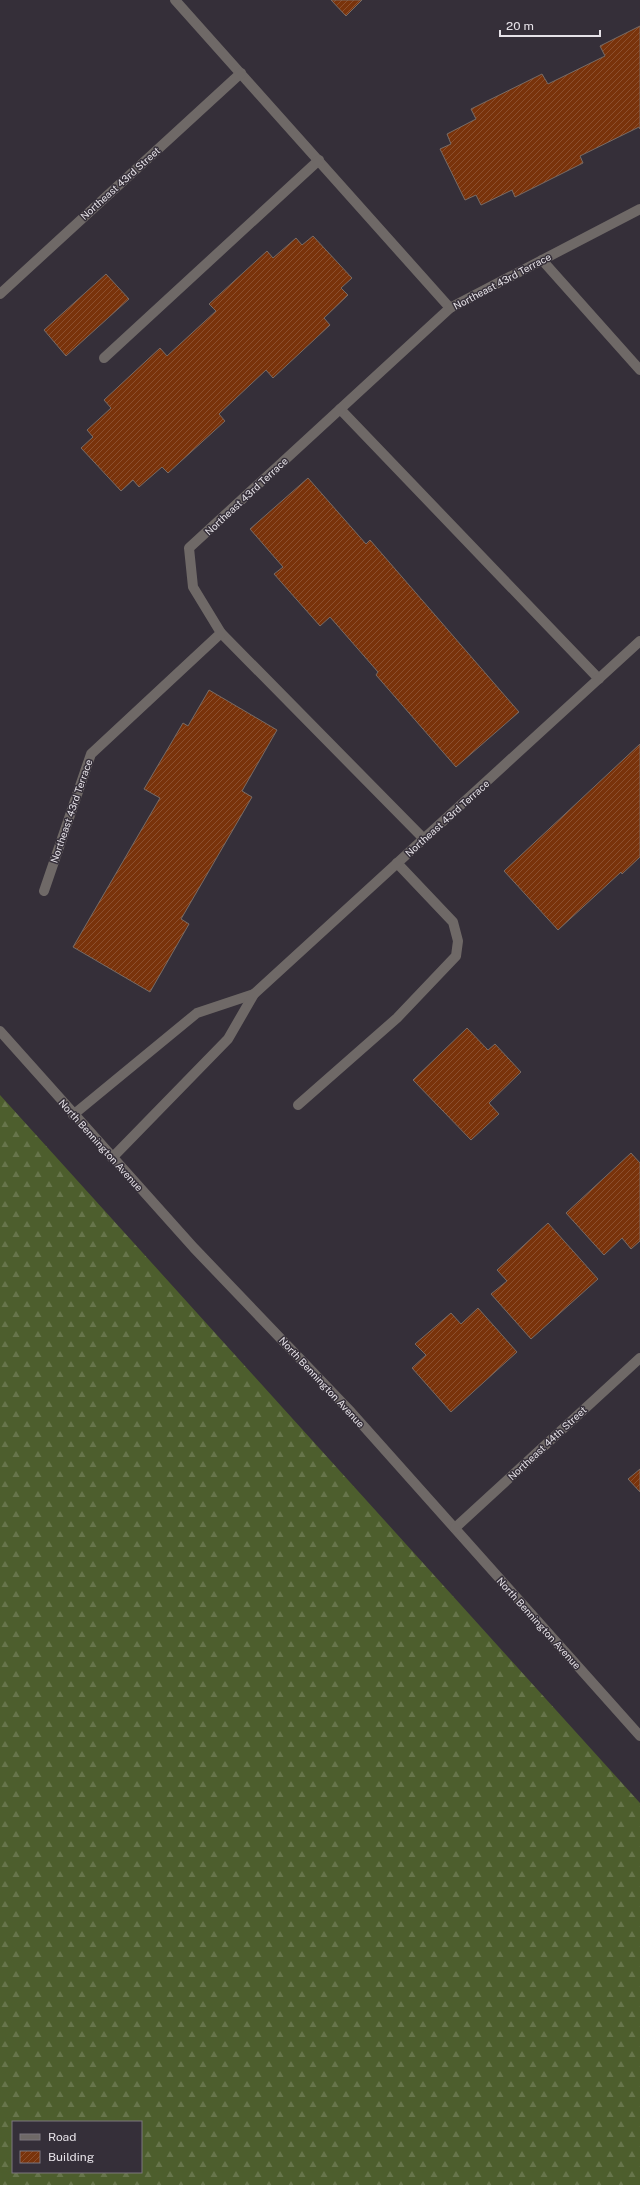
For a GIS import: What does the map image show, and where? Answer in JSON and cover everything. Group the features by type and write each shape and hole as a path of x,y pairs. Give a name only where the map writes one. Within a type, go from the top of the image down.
{"street":[{"path":"176,0 450,308"},
{"name":"Northeast 43rd Street","path":"0,294 241,73"},
{"path":"104,358 319,160"},
{"name":"Northeast 43rd Terrace","path":"44,891 91,754 221,633 193,587 189,548 450,308 640,209"},
{"path":"542,260 640,370"},
{"path":"340,408 599,679"},
{"path":"221,633 424,839"},
{"name":"Northeast 43rd Terrace","path":"112,1158 228,1039 254,994 640,641"},
{"path":"298,1105 397,1018 456,956 458,941 453,922 397,863"},
{"name":"Northeast 43rd Terrace","path":"73,1115 197,1013 254,994"},
{"name":"North Bennington Avenue","path":"0,1031 73,1115 194,1248 351,1412 640,1736"},
{"name":"Northeast 44th Street","path":"455,1528 640,1358"}],"green space":[{"path":"0,1095 640,1803 640,2185 0,2185"}],"building":[{"path":"331,0 362,0 346,16"},
{"path":"640,26 640,129 639,127 580,156 583,163 515,197 512,190 481,205 476,195 465,200 440,149 451,144 447,134 476,119 471,109 542,74 548,84 605,56 600,46"},
{"path":"313,236 352,278 341,288 348,295 324,318 330,325 273,378 266,370 219,414 225,421 168,473 162,467 139,487 133,480 121,491 81,448 93,437 87,430 111,408 104,400 160,348 167,356 216,311 209,304 267,251 273,258 296,238 302,245"},
{"path":"106,274 129,299 66,356 44,330"},
{"path":"308,478 366,544 370,540 519,712 456,767 376,675 378,672 330,617 320,626 274,574 283,567 250,529"},
{"path":"209,690 277,730 242,791 252,797 181,919 189,924 150,992 73,947 160,798 144,789 183,723 188,726"},
{"path":"640,744 640,857 622,874 621,872 558,930 504,871"},
{"path":"467,1028 488,1050 495,1044 521,1072 489,1103 499,1114 471,1140 413,1080"},
{"path":"631,1153 640,1163 640,1241 631,1249 622,1238 604,1255 566,1213"},
{"path":"548,1223 598,1279 531,1339 491,1294 507,1281 497,1270"},
{"path":"478,1308 517,1352 451,1412 412,1368 426,1355 415,1344 451,1313 461,1324"},
{"path":"640,1469 640,1492 628,1479"}]}
